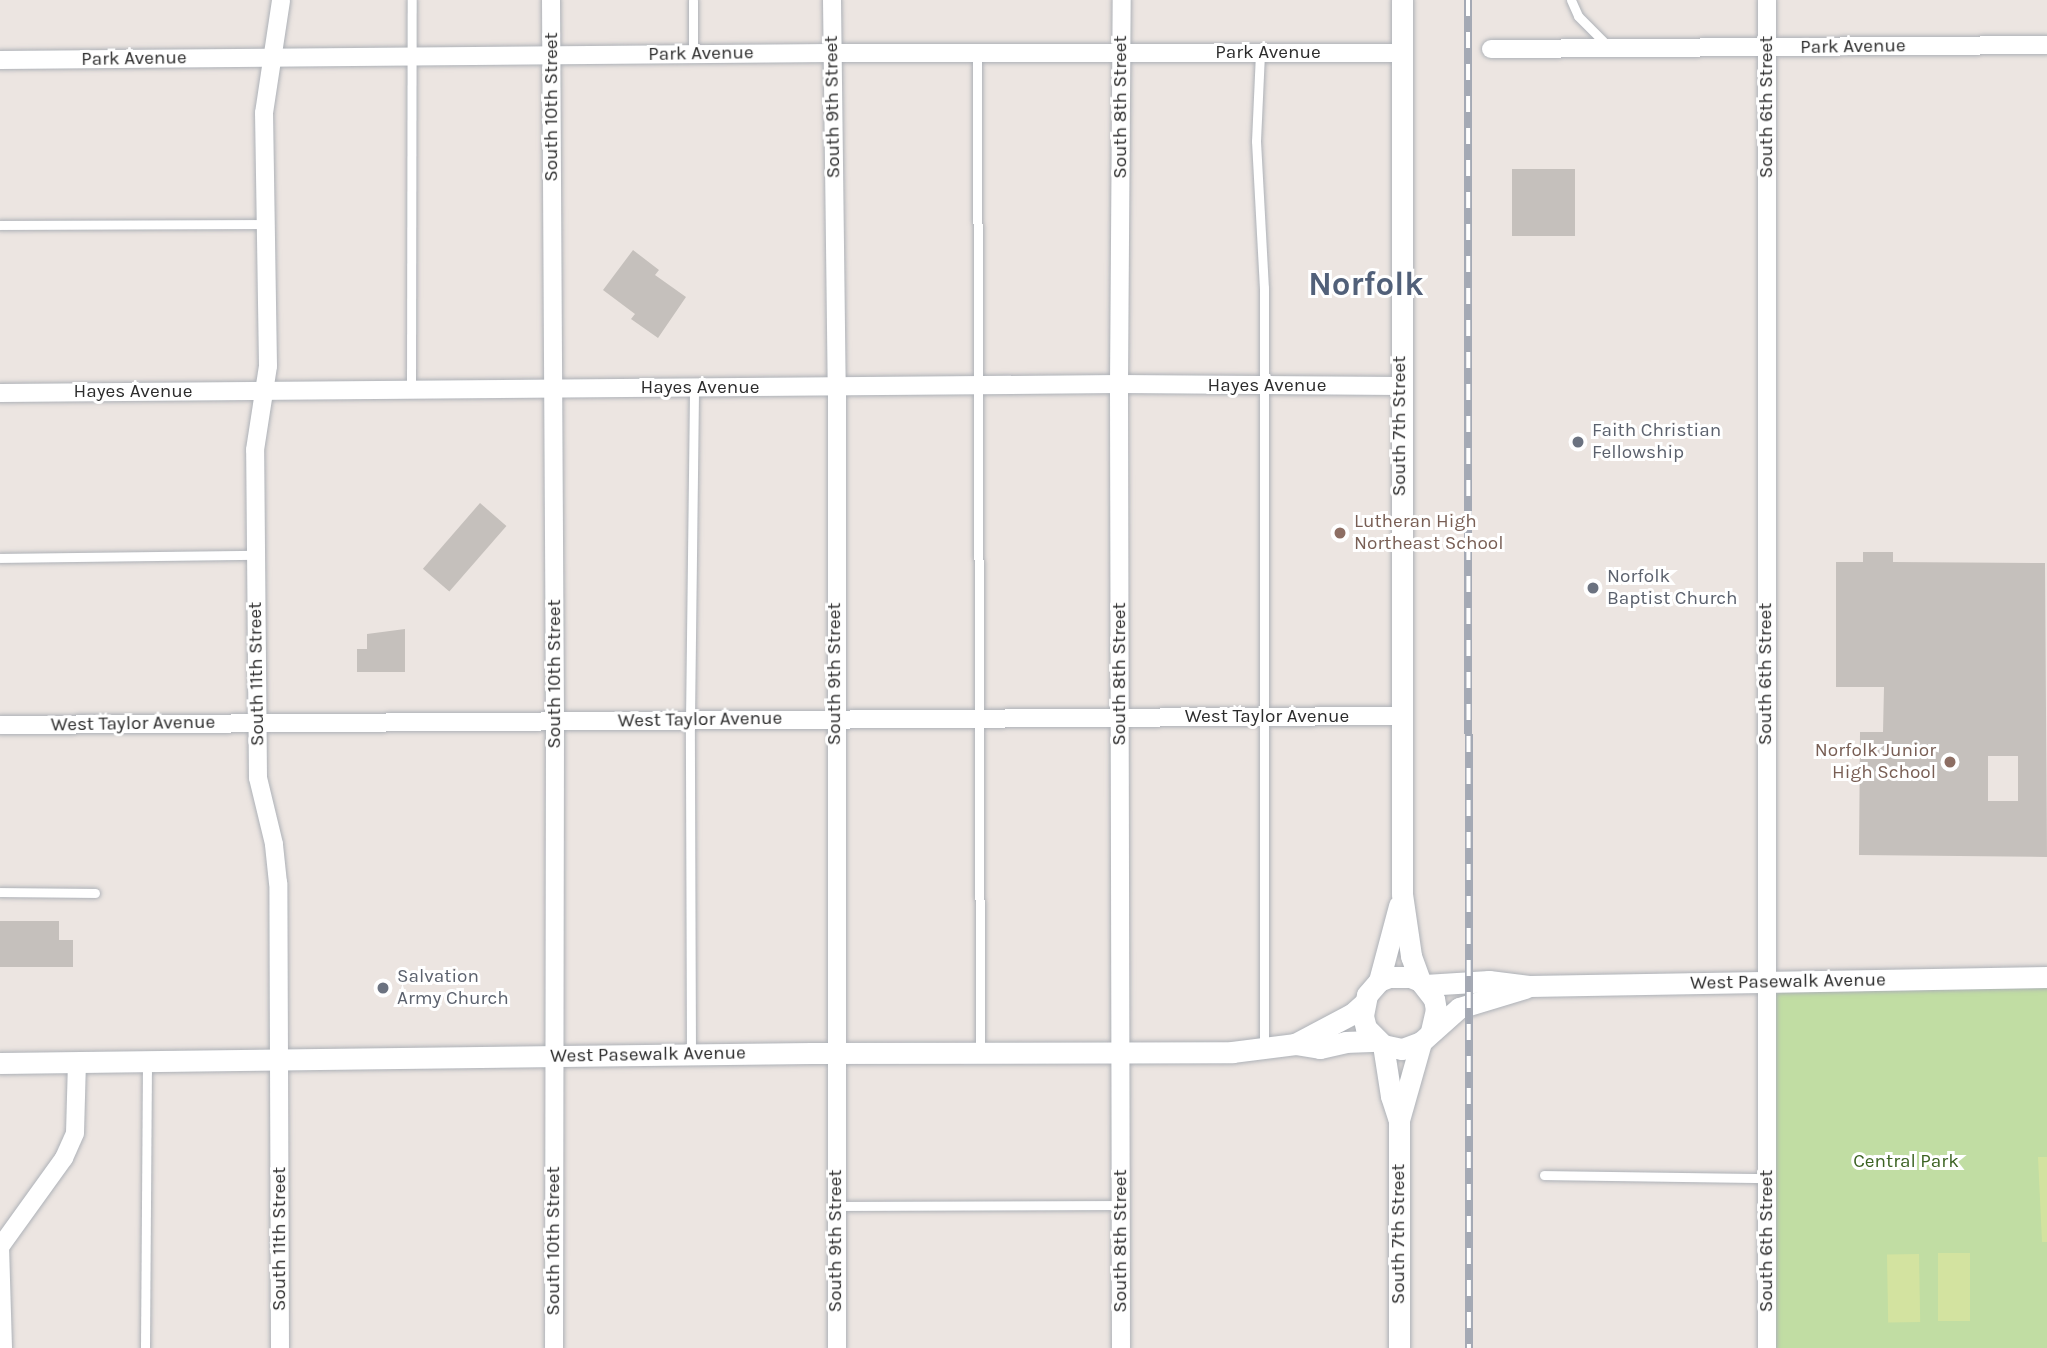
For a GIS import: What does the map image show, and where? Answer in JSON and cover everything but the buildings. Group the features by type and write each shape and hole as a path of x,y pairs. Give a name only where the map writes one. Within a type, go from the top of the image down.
{"street":[{"name":"South 11th Street","path":"280,1348 278,883 274,844 258,778 255,450 268,366 264,113 281,0"},
{"name":"South 10th Street","path":"551,0 556,1056 554,1348"},
{"name":"South 9th Street","path":"832,0 837,388 834,1053 837,1348"},
{"name":"South 8th Street","path":"1121,1348 1119,384 1122,0"},
{"name":"South 7th Street","path":"1402,0 1402,894 1411,956 1423,983"},
{"name":"South 6th Street","path":"1767,0 1765,982 1768,1348"},
{"name":"Park Avenue","path":"1491,49 2047,45"},
{"name":"Park Avenue","path":"0,60 831,53 1402,53"},
{"name":"Hayes Avenue","path":"0,393 1119,384 1400,386"},
{"name":"West Taylor Avenue","path":"0,725 1401,716"},
{"name":"South 7th Street","path":"1379,981 1402,894"},
{"path":"1400,975 1423,983 1436,1010 1426,1037 1402,1049 1381,1043 1366,1028 1363,1004 1379,981 1400,975"},
{"name":"West Pasewalk Avenue","path":"1423,983 1489,981 1529,986 2047,977"},
{"name":"West Pasewalk Avenue","path":"1426,1037 1459,1008 1529,986"},
{"name":"West Pasewalk Avenue","path":"1295,1044 1352,1014 1363,1004"},
{"name":"South 7th Street","path":"1399,1348 1399,1120 1426,1037"},
{"name":"West Pasewalk Avenue","path":"0,1063 691,1054 1232,1052 1295,1044 1320,1048 1345,1042 1381,1043"},
{"name":"South 7th Street","path":"1381,1043 1391,1096 1399,1120"},
{"path":"3,1348 0,1246 41,1192 75,1133 77,1062"}],"lane":[{"path":"411,390 412,0"},
{"path":"693,0 693,54"},
{"path":"1571,0 1578,16 1612,49"},
{"path":"977,53 980,1052"},
{"path":"1260,53 1256,141 1263,249 1264,1049"},
{"path":"0,225 267,224"},
{"path":"691,1054 690,720 694,389"},
{"path":"0,558 255,555"},
{"path":"0,892 95,893"},
{"path":"145,1348 147,1061"},
{"path":"1544,1175 1767,1178"},
{"path":"836,1206 1121,1205"}],"green space":[{"name":"Central Park","path":"1765,977 2047,977 2047,1348 1765,1348"},
{"path":"2038,1157 2047,1157 2047,1242 2042,1242"},
{"path":"1938,1253 1970,1253 1970,1321 1938,1321"},
{"path":"1919,1254 1920,1322 1888,1323 1887,1255"}],"railway":[{"path":"1468,0 1469,1348"}],"place":[{"name":"Faith Christian Fellowship","path":"1578,442"},
{"name":"Lutheran High Northeast School","path":"1340,533"},
{"name":"Norfolk Baptist Church","path":"1593,588"},
{"name":"Norfolk Junior High School","path":"1950,762"},
{"name":"Salvation Army Church","path":"383,988"}],"district":[{"name":"Norfolk","path":"1366,285"}]}
